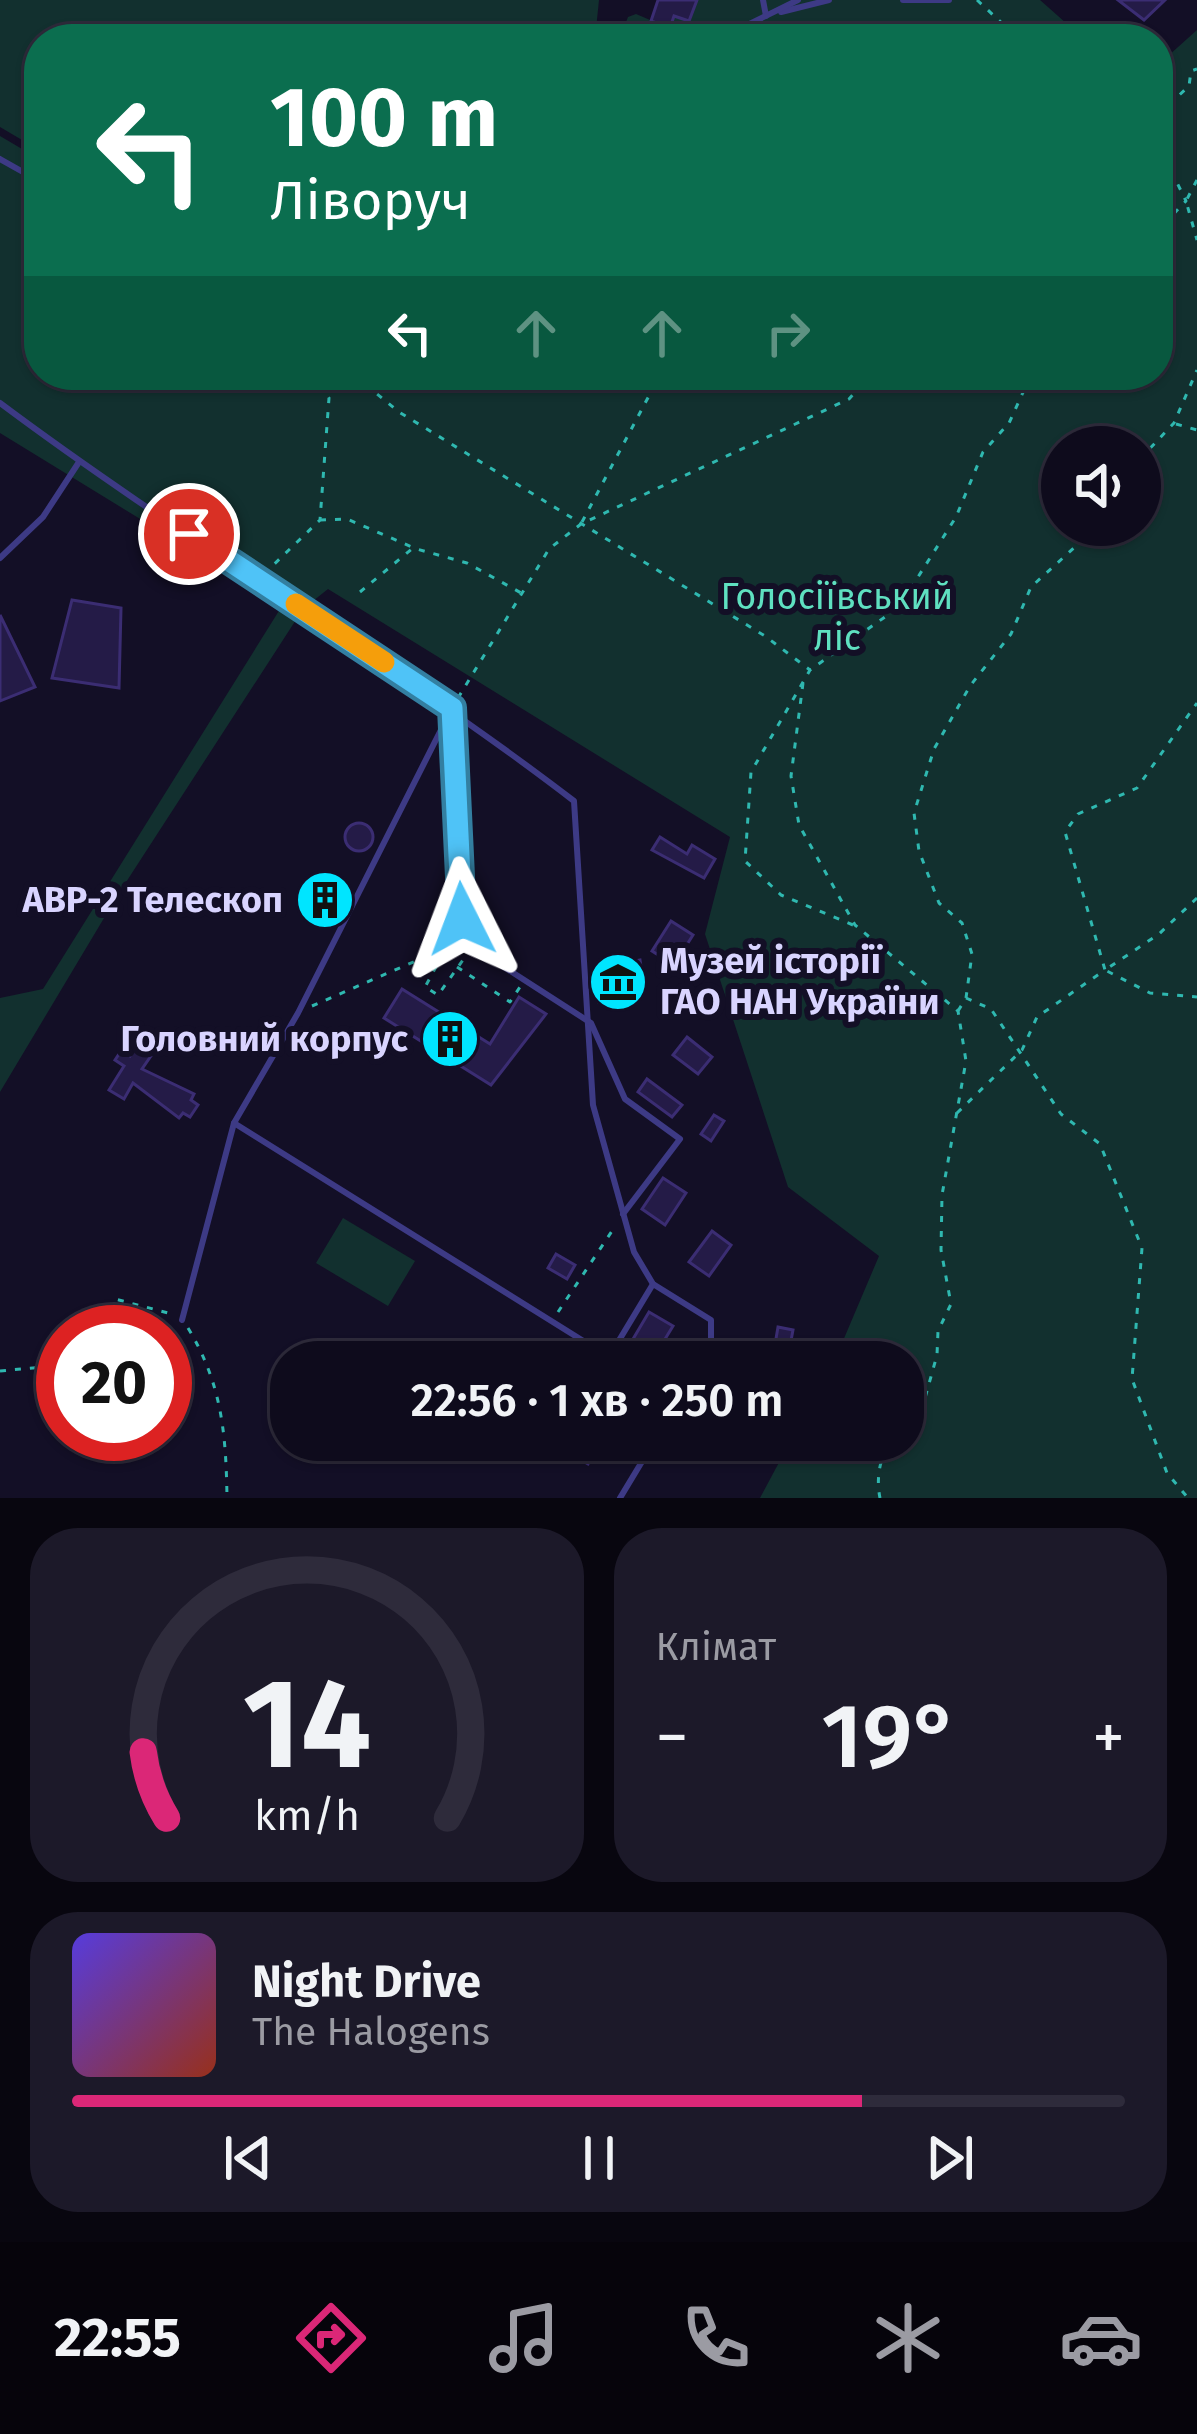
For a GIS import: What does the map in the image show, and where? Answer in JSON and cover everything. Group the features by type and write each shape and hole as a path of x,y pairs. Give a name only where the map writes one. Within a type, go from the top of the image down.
{"lane":[{"path":"763,0 766,16"},
{"path":"750,24 798,0"},
{"path":"766,16 829,0"},
{"path":"903,0 949,0"},
{"path":"0,403 79,462 452,708 574,801 593,1105 634,1252 653,1284 711,1320 711,1341"},
{"path":"0,558 43,517 79,462"},
{"path":"452,708 462,919"},
{"path":"186,1305 234,1123 298,1013 452,708"},
{"path":"473,947 591,1022 625,1099 680,1139 623,1214"},
{"path":"234,1123 609,1357 653,1284"},
{"path":"620,1498 642,1461"}],"path":[{"path":"977,0 1003,24"},
{"path":"1173,101 1190,86 1191,71 1197,69"},
{"path":"1173,174 1197,240"},
{"path":"1173,214 1197,180"},
{"path":"1161,437 1174,423 1197,370"},
{"path":"320,520 329,398 324,390"},
{"path":"372,390 399,412 810,670"},
{"path":"581,524 652,390"},
{"path":"452,708 494,632 525,595 549,549 581,524 849,399 857,390"},
{"path":"958,1011 855,925 781,895 745,861 751,772 810,670 899,607 956,517 983,452 1009,423 1024,390"},
{"path":"1174,423 1197,430"},
{"path":"258,579 320,520 347,519 413,548 467,563 525,595"},
{"path":"924,1402 938,1355 938,1331 951,1304 941,1250 942,1196 966,1061 958,1011 966,998 972,954 962,923 939,903 919,851 914,813 934,749 970,686 1011,634 1031,587 1076,546"},
{"path":"360,592 413,548"},
{"path":"803,683 790,776 799,825 855,925"},
{"path":"1197,703 1137,788 1078,814 1066,832 1105,970 1150,993 1197,997"},
{"path":"956,1115 1022,1050 1037,1017 1160,934 1197,898"},
{"path":"298,1013 442,949 462,919 483,932 438,995 425,987 447,952 442,949"},
{"path":"456,967 510,1002 524,980"},
{"path":"590,1004 634,991 632,978"},
{"path":"427,999 432,991"},
{"path":"966,998 991,1009 1061,1114 1100,1144 1142,1248 1132,1379 1167,1473 1188,1498"},
{"path":"552,1321 623,1214"},
{"path":"192,1336 211,1366 226,1423 227,1498"},
{"path":"0,1371 36,1368"},
{"path":"880,1498 877,1483 882,1461"}],"green space":[{"path":"0,0 599,0 597,24 24,24 24,141 0,127"},
{"path":"697,0 1040,0 1067,24 671,24 674,16"},
{"path":"636,14 660,24 625,24"},
{"name":"Голосіївський ліс","path":"1197,30 1197,1498 760,1498 780,1461 924,1461 924,1341 843,1341 879,1256 788,1187 705,934 730,837 328,589 303,609 119,893 0,1092 0,998 43,989 282,606 0,433 0,136 24,150 24,390 1173,390 1173,52"},
{"path":"343,1218 415,1261 388,1306 316,1263"}],"building":[{"path":"658,0 697,0 689,21 674,16 671,24 651,21"},
{"path":"1118,0 1165,0 1144,20"},
{"path":"72,600 121,608 119,688 52,678"},
{"path":"0,615 35,687 0,701"},
{"path":"359,823 369,827 373,837 369,847 359,851 349,847 345,837 349,827"},
{"path":"660,837 687,854 692,845 715,859 704,878 652,850"},
{"path":"671,921 693,935 674,965 652,951"},
{"name":"Музей історії ГАО НАН України","path":"640,960 642,973 629,976 632,989 608,994 603,967"},
{"name":"Головний корпус","path":"402,989 490,1044 519,997 546,1014 491,1085 384,1018"},
{"path":"687,1037 712,1057 698,1074 673,1055"},
{"path":"137,1044 153,1053 142,1069 194,1094 191,1100 198,1105 190,1117 183,1113 179,1118 133,1083 124,1099 109,1090 124,1066 115,1060 121,1051 130,1056"},
{"path":"647,1079 682,1105 672,1117 638,1092"},
{"path":"714,1115 724,1121 711,1141 701,1134"},
{"path":"663,1178 686,1193 665,1225 642,1209"},
{"path":"712,1231 731,1245 709,1276 689,1262"},
{"path":"556,1254 575,1265 567,1279 548,1268"},
{"path":"649,1312 673,1326 664,1341 632,1341"},
{"path":"778,1327 793,1330 791,1341 776,1341"}],"slow traffic":[{"path":"296,604 384,662"}],"place":[{"name":"АВР-2 Телескоп","path":"325,900"},
{"name":"Музей історії ГАО НАН України","path":"618,982"},
{"name":"Головний корпус","path":"450,1039"}],"route":[{"path":"189,534 452,708 462,919"}]}
